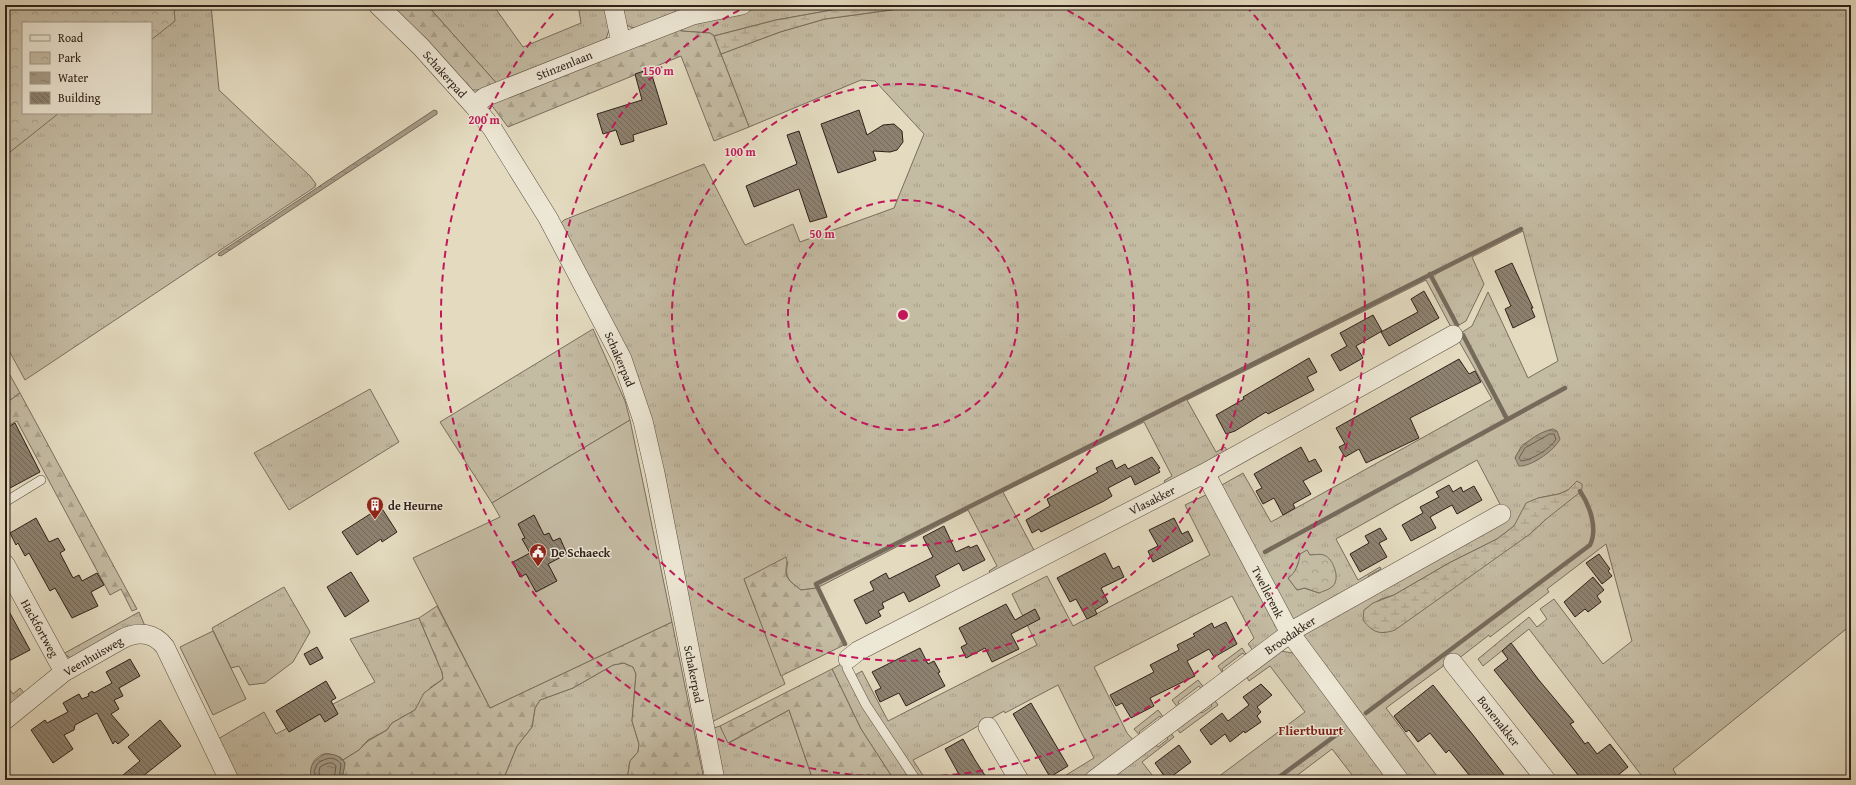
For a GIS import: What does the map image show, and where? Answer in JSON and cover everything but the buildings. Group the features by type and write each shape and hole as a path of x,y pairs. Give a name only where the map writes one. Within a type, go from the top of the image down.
{"street":[{"name":"Schakerpad","path":"378,5 421,47 492,128 548,218 613,339 633,389 643,421 655,473 715,780"},
{"path":"613,5 621,43"},
{"name":"Stinzenlaan","path":"474,106 485,97 693,15 742,5"},
{"name":"Vlasakker","path":"848,659 858,651 1206,473 1453,335"},
{"name":"Twellerenk","path":"1206,473 1290,633 1399,780"},
{"name":"Broodakker","path":"1094,780 1290,633 1501,514"},
{"name":"Hackfortweg","path":"5,564 64,672"},
{"name":"Veenhuisweg","path":"5,720 64,672 132,634 154,636 165,647 229,780"},
{"name":"Bonenakker","path":"1453,663 1546,780"},
{"path":"988,727 1019,780"}],"lane":[{"path":"5,502 41,480"},
{"path":"848,659 847,668 866,705 916,780"}],"green space":[{"path":"5,5 174,5 175,21 152,39 152,22 22,22 22,114 58,114 5,156"},
{"path":"166,5 211,5 219,90 310,176 316,184 315,187 25,380 5,343 5,156 54,114 152,114 152,30"},
{"path":"387,5 427,5 499,86 484,90 471,90"},
{"path":"427,5 493,5 523,47 581,23 578,5 607,5 610,27 606,39 499,86"},
{"path":"620,5 674,5 676,15 644,26 632,27 628,26 624,21"},
{"path":"775,5 860,5 776,20 714,36 710,33 681,31 680,26 709,18"},
{"path":"860,5 928,5 825,19 780,32 721,54 714,36 776,20"},
{"path":"928,5 1851,5 1851,625 1673,769 1679,780 1645,780 1529,629 1483,666 1478,659 1529,617 1537,627 1547,619 1540,609 1554,599 1603,664 1632,641 1606,544 1547,589 1549,592 1490,637 1489,635 1458,659 1446,664 1386,708 1440,780 1406,780 1303,639 1304,631 1502,508 1477,460 1336,539 1358,580 1380,567 1381,569 1368,576 1371,581 1293,620 1220,486 1243,473 1271,522 1492,399 1456,336 1472,326 1488,292 1528,378 1558,361 1523,231 1472,257 1484,284 1466,321 1452,329 1426,280 1187,400 1216,452 1225,447 1229,453 1167,486 1164,481 1172,476 1144,422 1003,492 1036,554 992,576 989,571 997,566 968,510 817,588 801,590 793,584 787,576 788,562 744,579 785,684 710,723 654,451 560,224 564,220 704,164 745,245 793,224 800,242 894,208 924,134 875,81 861,80 749,127 721,54 780,32 825,19","holes":["1549,430 1541,457 1523,466 1515,458 1522,445","1577,481 1545,520 1530,534 1364,610 1381,599 1394,595 1449,563 1497,539 1514,526 1538,498 1559,494 1568,490","1312,555 1319,593 1304,588 1297,590 1288,578 1294,574 1299,561"]},
{"path":"680,26 681,31 710,33 714,36 749,127 714,141 681,56 508,127 490,103"},
{"path":"593,329 625,401 630,420 492,503 440,422"},
{"path":"5,366 20,393 5,404"},
{"path":"370,389 399,442 289,510 254,453"},
{"path":"20,393 137,609 132,611 121,589 110,595 17,421 5,427 5,404"},
{"path":"630,420 672,622 490,708 413,558 500,517 492,503"},
{"path":"1577,481 1582,484 1582,489 1579,493 1530,534 1395,630 1377,632 1370,628 1363,620 1364,610 1373,603 1394,595 1449,563 1497,539 1514,526 1526,503 1538,498 1559,494 1568,490"},
{"path":"1210,493 1278,627 1277,632 1254,652 1248,644 1254,638 1232,596 1094,667 1127,733 1135,742 1084,780 1058,780 1094,758 1058,685 1005,713 1004,711 966,733 913,760 926,780 920,780 869,702 855,675 862,671 888,721 1037,645 1012,594 1047,576 1073,626 1210,555 1185,505"},
{"path":"1307,550 1310,555 1320,554 1326,556 1334,566 1336,575 1335,583 1330,588 1319,593 1305,588 1297,590 1288,578 1297,568 1300,554"},
{"path":"786,557 787,577 801,590 817,588 846,644 781,676 744,579"},
{"path":"284,587 310,632 293,662 265,683 249,685 239,666 231,668 212,628"},
{"path":"437,606 490,708 672,622 704,780 627,780 630,761 638,752 639,744 632,721 636,674 633,667 624,663 613,665 573,688 540,700 535,708 532,727 517,746 503,780 342,780 345,763 343,760 359,750 368,741 387,730 392,723 415,710 424,693 443,679 442,672 419,618"},
{"path":"139,612 145,626 71,658 63,654"},
{"path":"419,618 442,672 443,679 431,687 415,710 392,723 387,730 368,740 359,750 343,760 340,757 330,754 324,754 317,758 312,764 311,768 312,780 237,780 218,739 264,712 276,734 375,682 350,639"},
{"path":"213,631 246,699 213,715 180,647"},
{"path":"1242,648 1248,657 1247,658 1243,653 1222,669 1224,675 1218,666"},
{"path":"1280,651 1293,653 1392,780 1356,780 1332,749 1291,780 1214,780 1305,712 1270,666 1249,681 1245,674"},
{"path":"624,663 633,667 636,674 632,721 639,744 638,752 630,761 627,780 503,780 517,746 532,727 535,708 540,700 573,688 613,665"},
{"path":"841,664 864,708 911,780 894,780 861,729 832,669"},
{"path":"832,669 861,729 894,780 873,780 869,774 859,780 813,780 789,710 728,743 720,726"},
{"path":"1198,680 1205,689 1203,691 1199,686 1178,702 1181,707 1179,709 1172,700"},
{"path":"20,688 24,693 8,706 5,703 5,695 10,690 13,694"},
{"path":"1213,698 1218,705 1180,733 1175,726 1198,709 1202,713 1212,706 1209,701"},
{"path":"789,710 813,780 722,780 711,729 720,726 729,743"},
{"path":"1158,710 1165,719 1163,720 1160,716 1139,732 1142,736 1141,737 1134,729"},
{"path":"1169,731 1174,737 1142,762 1156,780 1104,780 1154,742 1158,747 1168,739 1165,734"}],"water":[{"path":"434,110 437,111 437,114 221,256 218,255 219,253"},
{"path":"1553,429 1557,431 1560,439 1553,448 1536,461 1524,466 1519,466 1515,458 1521,448 1536,436"},
{"path":"325,754 331,754 341,758 345,763 342,780 312,780 312,764"}],"waterway":[{"path":"845,644 816,584 1521,229"},
{"path":"1430,274 1457,325"},
{"path":"1463,335 1507,419"},
{"path":"1265,552 1565,388"},
{"path":"1366,713 1590,545 1593,532 1592,518 1590,510 1580,491"},
{"path":"1275,780 1343,730"}],"place":[{"name":"de Heurne","path":"375,520"},
{"name":"De Schaeck","path":"538,567"}],"district":[{"name":"Fliertbuurt","path":"1311,730"}]}
